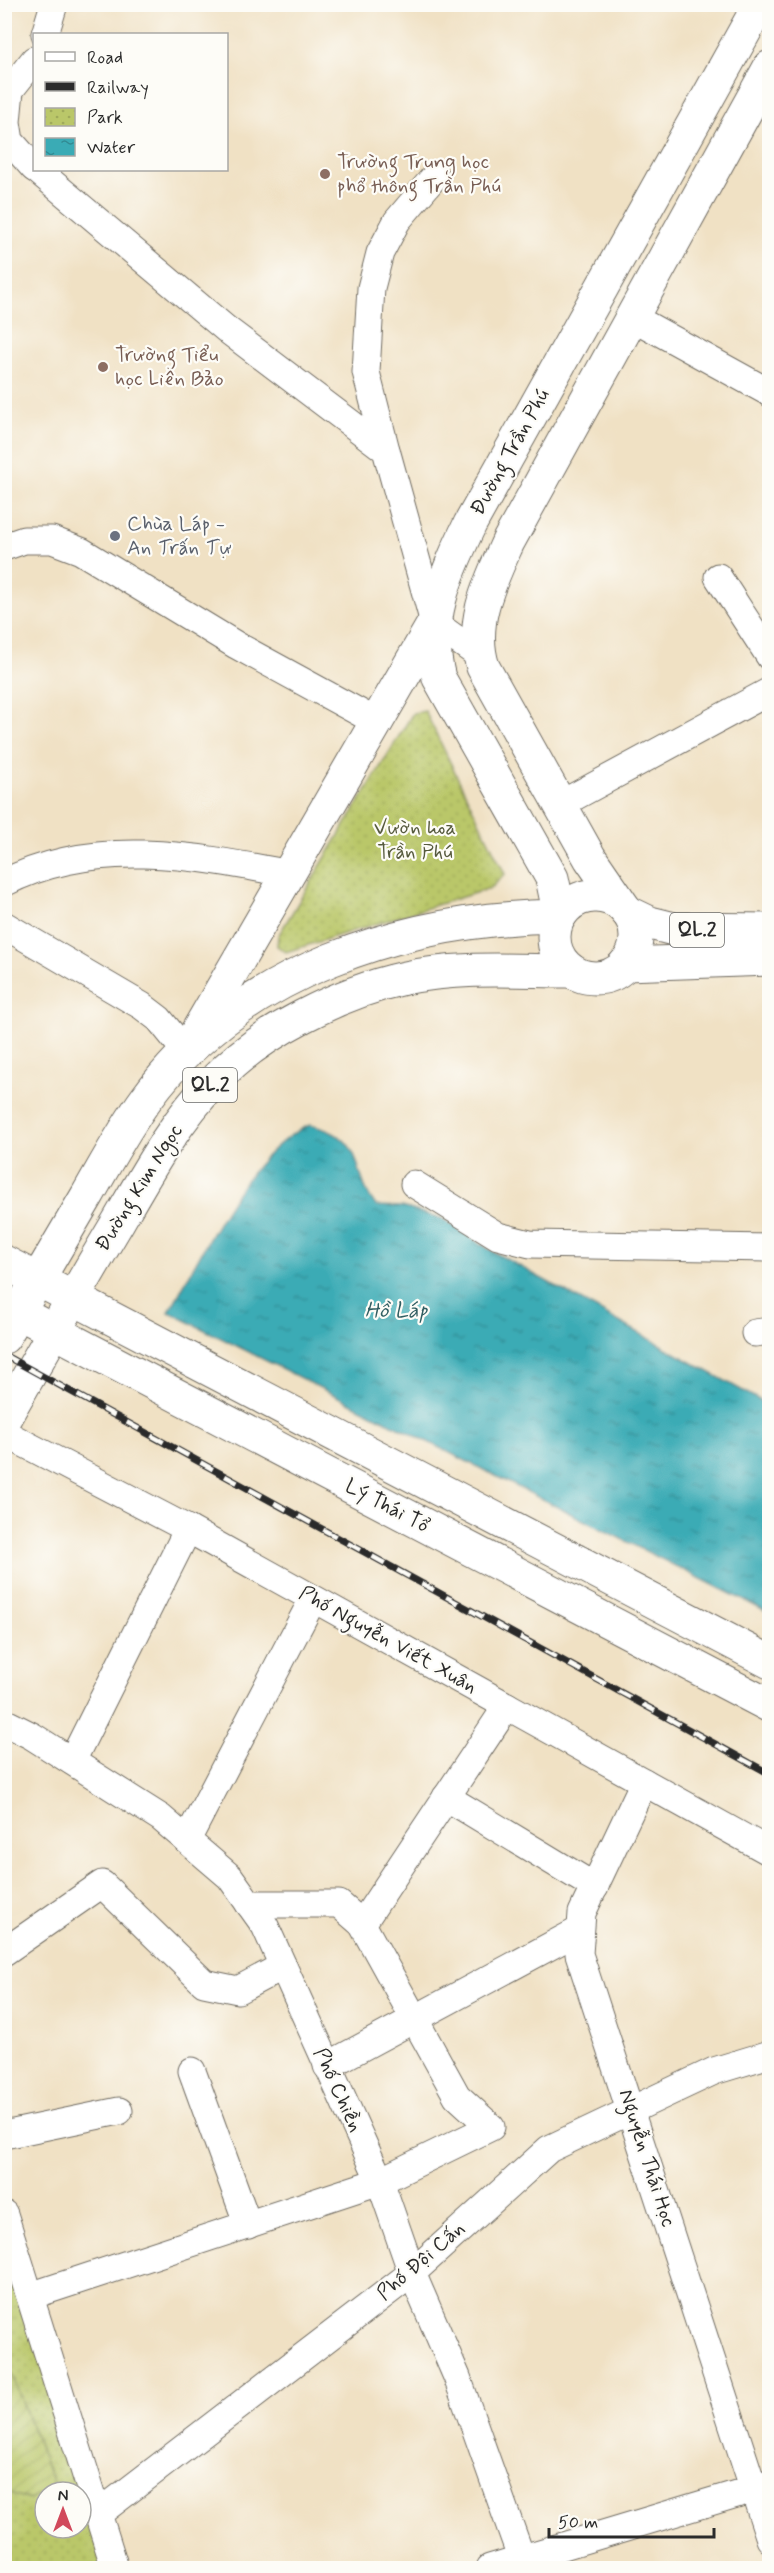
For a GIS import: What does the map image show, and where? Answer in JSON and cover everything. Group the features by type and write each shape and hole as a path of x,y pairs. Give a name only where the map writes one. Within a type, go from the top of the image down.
{"main road":[{"name":"Đường Trần Phú","path":"560,916 557,893 552,878 439,678 434,656 434,623 444,580 470,524 760,4"},
{"name":"Đường Trần Phú","path":"627,912 590,858 483,667 480,656 480,612 495,570 770,67"},
{"path":"186,1052 434,623"},
{"name":"QL.2","path":"560,916 574,902 592,896 612,900 627,912 654,925 674,929 770,930"},
{"path":"625,964 631,955 636,939 633,922 627,912"},
{"path":"560,916 554,933 555,946 563,962 572,971"},
{"name":"Đường Kim Ngọc","path":"9,1318 38,1280 147,1098 186,1052 226,1017 267,990 335,958 431,929 492,920 560,916"},
{"name":"QL.2","path":"572,971 588,977 600,977 611,974 625,964 770,959"},
{"name":"Đường Kim Ngọc","path":"4,1419 72,1298 180,1121 215,1079 254,1046 319,1010 403,978 433,973 572,971"},
{"name":"Lý Thái Tổ","path":"4,1262 770,1662"},
{"name":"Lý Thái Tổ","path":"9,1318 54,1331 770,1706"}],"street":[{"path":"45,33 54,4"},
{"path":"33,61 7,89 7,122 10,141 33,166"},
{"path":"38,171 226,329 386,450"},
{"path":"435,176 397,221 380,252 371,288 366,372 434,623 480,656"},
{"path":"632,317 770,393"},
{"path":"4,547 24,540 52,540 81,551 236,645 377,722"},
{"path":"718,577 770,657"},
{"path":"559,805 770,691"},
{"path":"4,883 23,873 83,858 131,852 184,856 290,874"},
{"path":"4,925 142,1006 159,1019 186,1052"},
{"path":"414,1184 498,1236 530,1244 770,1248"},
{"name":"Phố Nguyễn Viết Xuân","path":"4,1433 188,1529 770,1852"},
{"path":"72,1761 188,1529"},
{"path":"187,1840 314,1599"},
{"path":"362,1924 507,1706"},
{"name":"Phố Chiền","path":"4,1722 72,1761 161,1818 230,1877 265,1926 380,2181 412,2273 457,2377 524,2564"},
{"name":"Nguyễn Thái Học","path":"644,1782 582,1913 579,1954 761,2487 770,2539"},
{"path":"446,1797 595,1887"},
{"path":"4,1952 102,1884 204,1983 238,1990 283,1966"},
{"path":"30,2296 380,2181 491,2127 457,2096 362,1924 339,1904 249,1904"},
{"path":"327,2066 580,1930"},
{"name":"Phố Đội Cấn","path":"99,2514 412,2273 549,2149 714,2071 770,2054"},
{"path":"192,2071 248,2225"},
{"path":"4,2135 119,2111"},
{"path":"4,2214 116,2568"},
{"path":"490,2568 524,2564 761,2487"}],"green space":[{"name":"Vườn hoa Trần Phú","path":"425,711 505,874 491,888 286,952 277,946 278,936 413,713"},
{"path":"5,2237 81,2480 33,2480 33,2540 93,2540 93,2520 108,2568 5,2568"},
{"path":"4,2354 52,2480 33,2480 33,2498 30,2500 5,2491"}],"water":[{"name":"Hồ Láp","path":"310,1125 342,1138 350,1147 362,1180 376,1206 402,1207 443,1219 487,1248 761,1401 769,1394 769,1613 169,1312 211,1235 246,1181 266,1157 287,1138"}],"railway":[{"path":"4,1355 770,1774"}],"place":[{"name":"Trường Trung học phổ thông Trần Phú","path":"325,174"},
{"name":"Trường Tiểu học Liên Bảo","path":"103,367"},
{"name":"Chùa Láp - An Trấn Tự","path":"115,536"}]}
